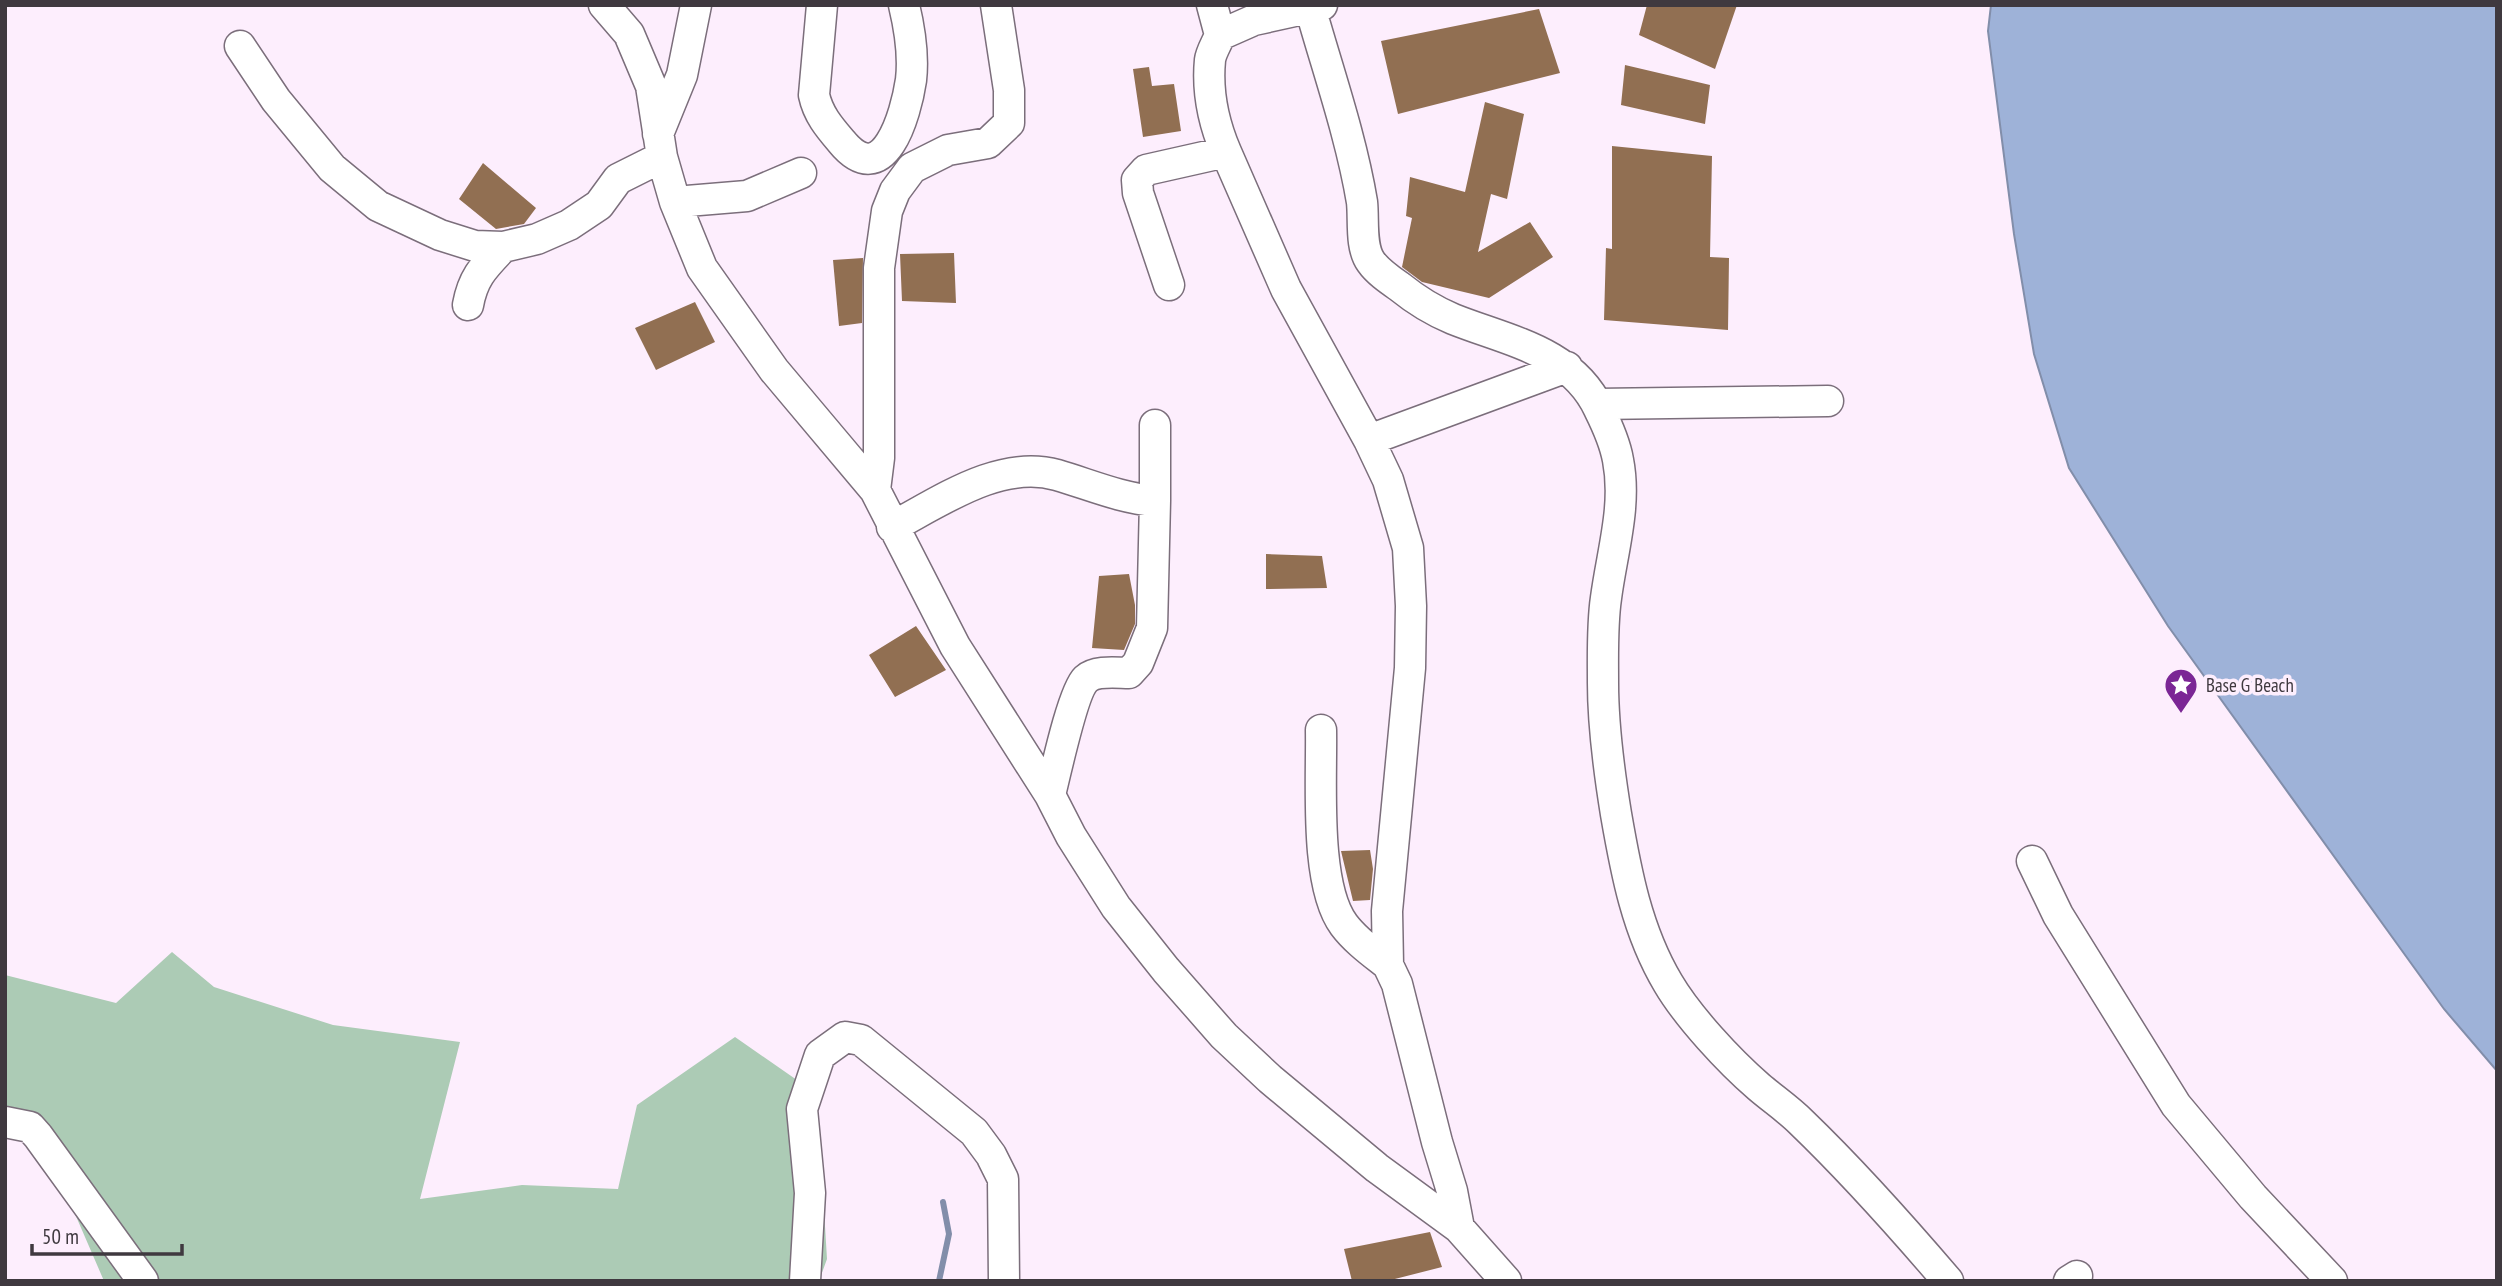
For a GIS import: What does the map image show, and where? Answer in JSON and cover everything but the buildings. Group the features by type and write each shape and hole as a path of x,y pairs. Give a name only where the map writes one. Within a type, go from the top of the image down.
{"street":[{"path":"604,5 629,34 651,86 660,146 675,202 702,268 774,370 875,490 956,646 1050,795 1071,836 1116,907 1166,970 1224,1036 1270,1079 1377,1168 1459,1228 1506,1281"},
{"path":"240,46 276,100 332,168 378,206 452,239 475,246 503,247 537,239 569,225 599,205 618,178 660,146 682,75 696,5"},
{"path":"822,5 814,95 817,109 850,152 867,159 889,149 899,127 911,81 912,38 904,5"},
{"path":"875,490 879,458 879,268 887,211 895,191 912,168 948,150 988,143 1009,123 1009,90 996,5"},
{"path":"1212,5 1220,35 1210,58 1210,90 1217,131 1286,289 1388,480 1408,548 1410,668 1387,911 1388,965 1397,984 1452,1191 1459,1228"},
{"path":"1220,35 1254,20 1316,6 1362,202 1367,258 1421,303 1448,317 1540,352 1567,367 1583,381 1597,404 1618,458 1621,486 1618,536 1605,601 1603,686 1606,727 1629,884 1655,960 1670,987 1713,1040 1870,1191 1948,1281"},
{"path":"1169,285 1138,193 1137,180 1146,170 1226,152"},
{"path":"675,202 747,196 801,173"},
{"path":"468,304 471,285 503,247"},
{"path":"1368,440 1567,367"},
{"path":"1597,404 1828,401"},
{"path":"1050,795 1075,704 1086,679 1095,674 1129,673 1138,663 1152,628 1156,425"},
{"path":"892,527 962,490 985,480 1015,473 1055,475 1132,499 1155,501"},
{"path":"1321,730 1323,856 1328,895 1343,924 1388,965"},
{"path":"2032,861 2058,915 2176,1105 2253,1197 2332,1281"},
{"path":"805,1281 810,1194 802,1109 820,1055 845,1037 861,1040 974,1132 991,1155 1003,1179 1004,1281"},
{"path":"13,1123 30,1127 38,1136 143,1281"}],"green space":[{"path":"172,952 214,987 333,1025 460,1042 420,1199 522,1185 618,1189 637,1105 735,1037 817,1094 827,1259 819,1281 104,1281 37,1126 5,1119 5,975 116,1003"}],"water":[{"path":"1991,5 2497,5 2497,1071 2444,1009 2168,626 2069,468 2034,354 2014,234 1988,31"}],"waterway":[{"path":"939,1281 949,1234 943,1202"}],"place":[{"name":"Base G Beach","path":"2181,715"}]}
